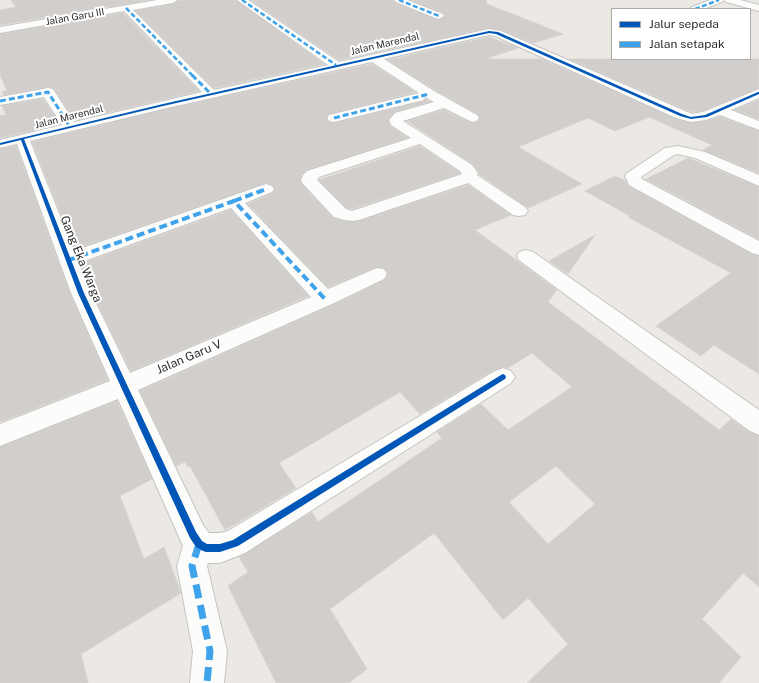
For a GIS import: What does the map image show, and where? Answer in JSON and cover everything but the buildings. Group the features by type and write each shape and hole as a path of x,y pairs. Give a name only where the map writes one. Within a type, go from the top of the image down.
{"street":[{"name":"Jalan Garu III","path":"0,30 173,0"},
{"path":"242,0 336,65"},
{"path":"400,0 439,16"},
{"path":"698,8 719,0"},
{"path":"732,0 759,8"},
{"path":"82,5 91,14"},
{"path":"126,8 211,94"},
{"name":"Jalan Marendal","path":"0,144 336,65 485,32 492,32 681,115 698,117 759,93"},
{"path":"373,57 429,94 472,118"},
{"path":"0,101 48,92 70,127"},
{"path":"334,118 429,94"},
{"path":"446,103 400,116 396,122 466,168 470,173 469,177"},
{"path":"719,110 759,126"},
{"name":"Gang Eka Warga","path":"22,139 81,293 193,535 199,544"},
{"path":"422,139 314,174 309,178 309,181 340,213 353,216 469,177"},
{"path":"759,181 700,155 678,150 670,151 632,176 635,182 759,249"},
{"path":"469,177 519,210"},
{"path":"69,260 266,189"},
{"path":"234,201 325,298"},
{"path":"526,256 759,424"},
{"name":"Jalan Garu V","path":"0,435 124,386 377,274"},
{"path":"207,683 210,651 192,566 199,544 206,548 220,548 235,543 503,377"}],"marked path":[{"path":"242,0 336,65"},
{"path":"399,0 439,16"},
{"path":"698,8 719,0"},
{"path":"126,8 211,94"},
{"path":"0,101 48,92 70,127"},
{"path":"334,118 429,94"},
{"path":"234,201 266,189"},
{"path":"69,260 234,201 325,299"},
{"path":"199,544 192,566 210,651 207,683"}],"cycle path":[{"path":"0,144 163,105 489,32 497,33 681,115 691,118 706,116 759,93"},
{"path":"22,139 81,293 193,535 199,544 206,548 220,548 235,543 503,377"}]}
